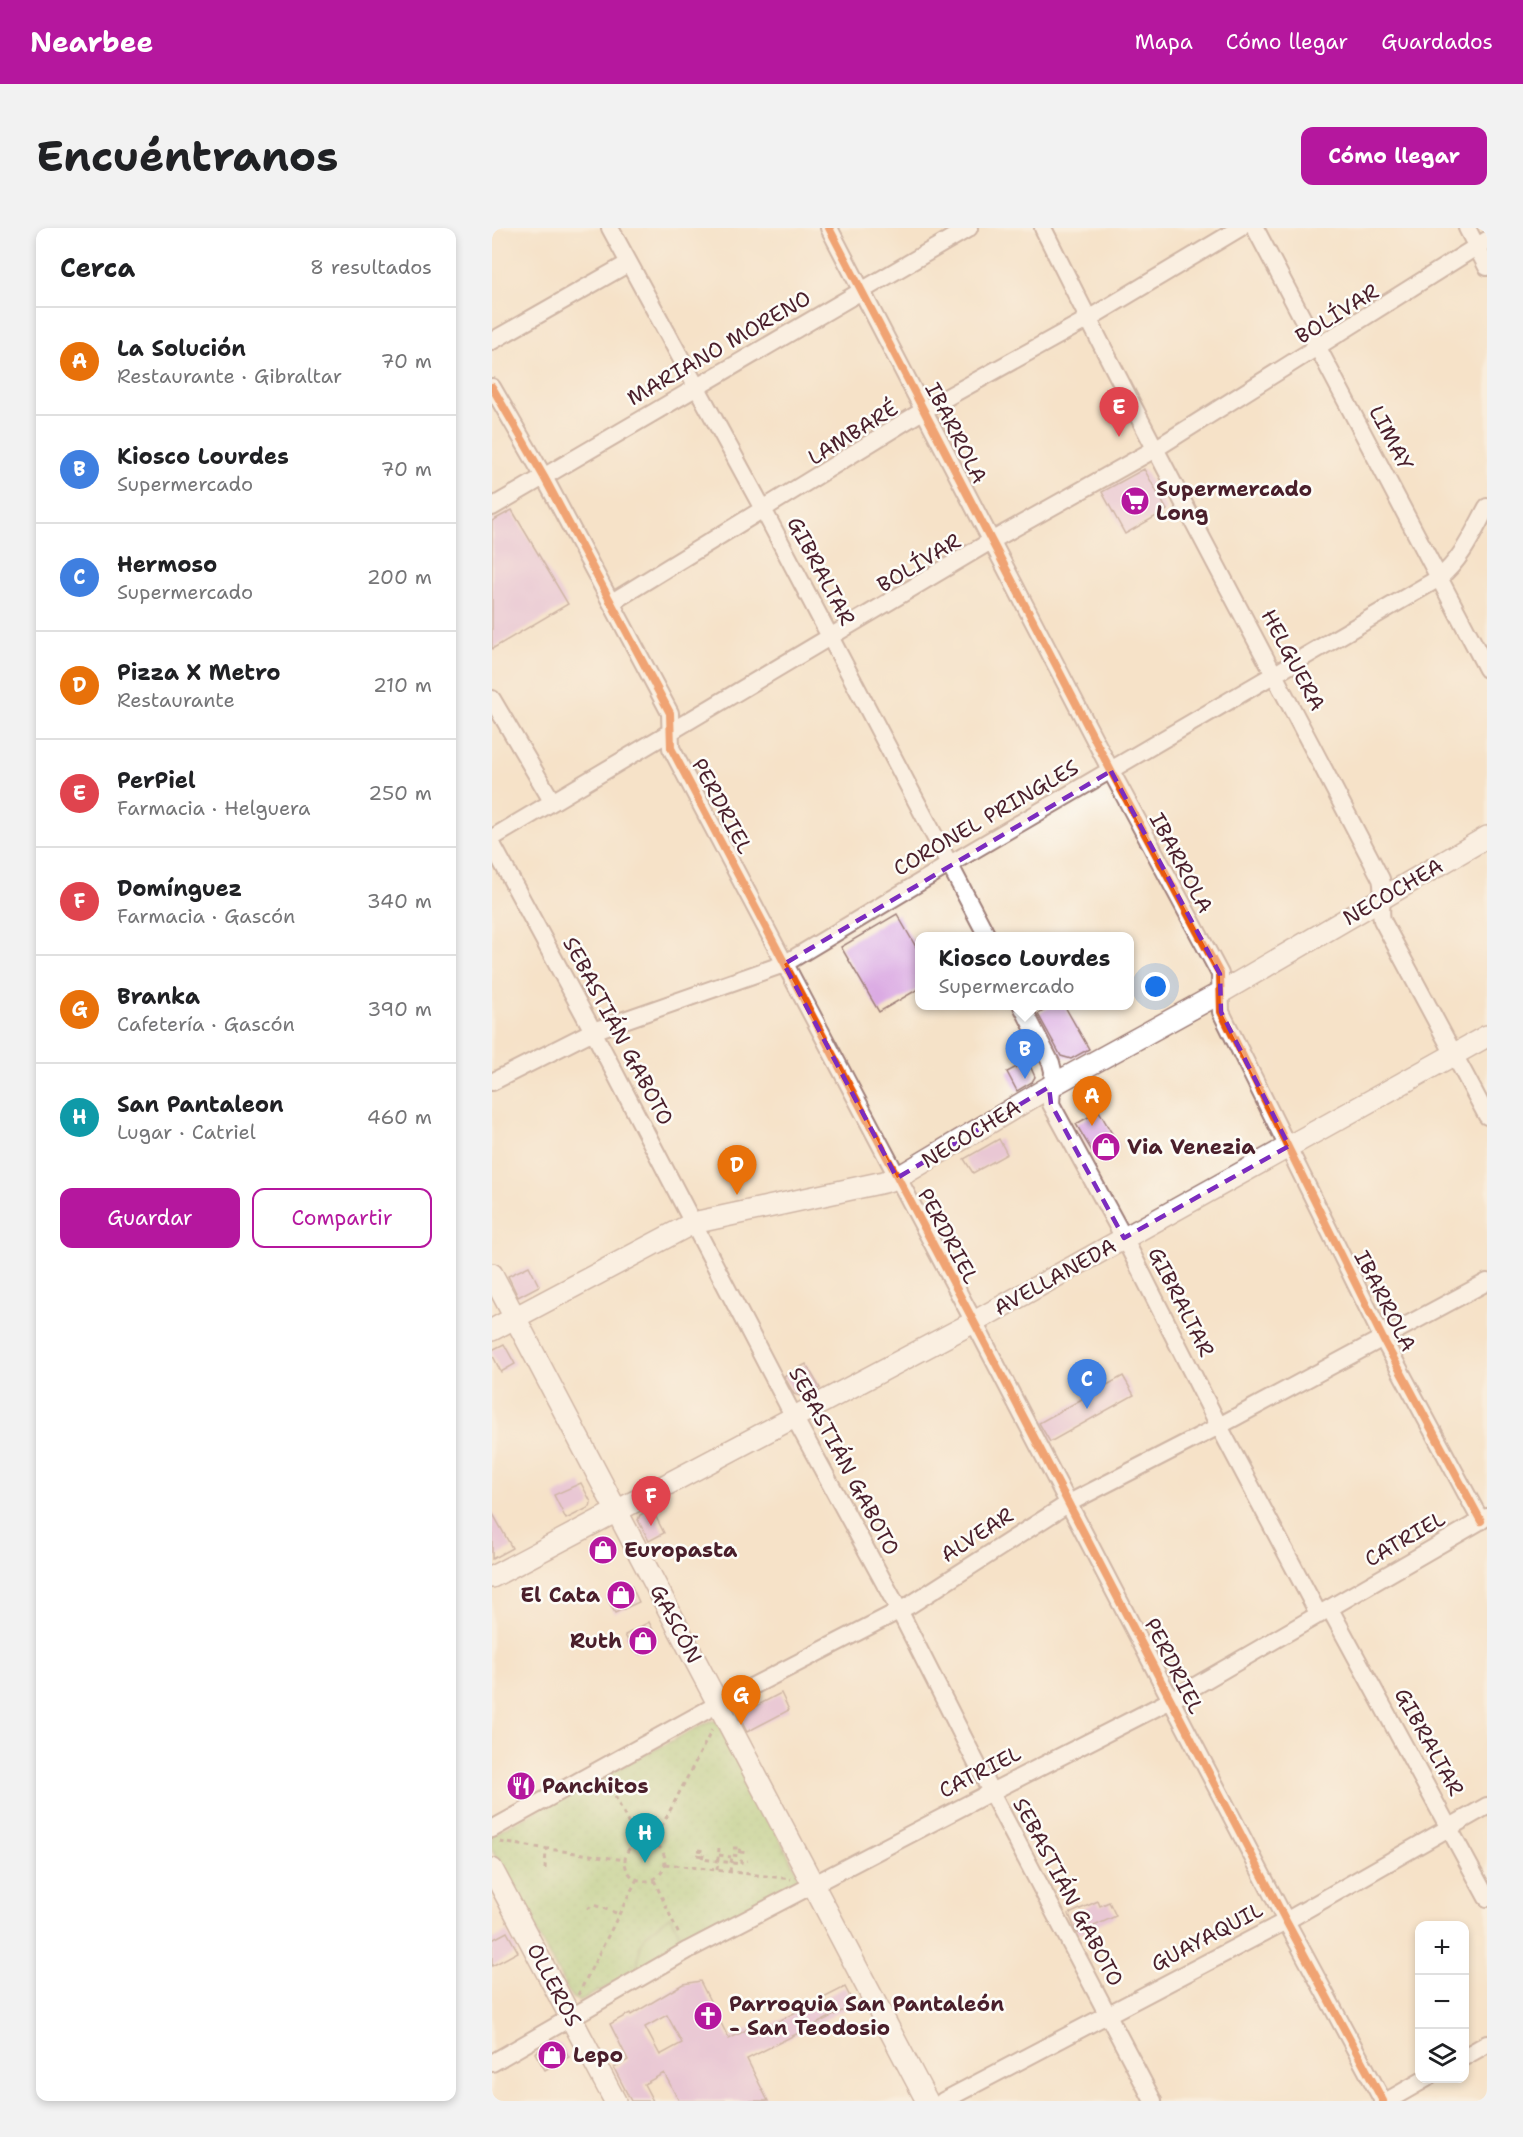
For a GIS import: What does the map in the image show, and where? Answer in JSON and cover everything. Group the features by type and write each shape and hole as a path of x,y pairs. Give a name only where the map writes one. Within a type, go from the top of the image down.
{"street":[{"name":"GIBRALTAR","path":"610,228 763,509 985,932"},
{"name":"IBARROLA","path":"829,228 1111,771 1220,974 1221,1012 1383,1339 1484,1519"},
{"name":"MARIANO MORENO","path":"492,507 969,228"},
{"name":"HELGUERA","path":"1043,228 1155,449 1276,674 1381,879 1383,886 1382,920 1487,1116"},
{"name":"LAMBARÉ","path":"612,602 924,410 1088,319 1240,228"},
{"name":"LIMAY","path":"1254,228 1487,669"},
{"path":"1467,228 1482,244 1487,267"},
{"name":"BOLÍVAR","path":"492,838 991,540 1155,449 1482,244"},
{"path":"492,340 628,263"},
{"name":"PERDRIEL","path":"492,387 544,477 670,713 671,748 975,1322 1286,1921 1383,2101"},
{"name":"CORONEL PRINGLES","path":"492,1082 593,1031 784,964 950,864 1439,578 1463,553 1487,507"},
{"path":"492,699 552,801"},
{"name":"NECOCHEA","path":"492,1330 693,1223 897,1178 1052,1086 1220,993 1487,837"},
{"name":"SEBASTIÁN GABOTO","path":"492,844 899,1610 1107,2016 1154,2101"},
{"name":"GIBRALTAR","path":"1024,1010 1051,1063 1053,1071 1051,1104 1124,1238 1219,1426 1450,1828 1487,1898"},
{"name":"AVELLANEDA","path":"492,1577 975,1322 1487,1036"},
{"name":"GASCÓN","path":"492,1274 617,1512 718,1713 813,1885 927,2101"},
{"name":"ALVEAR","path":"492,1829 718,1713 899,1610 1069,1503 1219,1426 1487,1282"},
{"name":"CATRIEL","path":"492,2063 574,2008 1171,1700 1484,1519"},
{"name":"GUAYAQUIL","path":"943,2101 1286,1921 1487,1806"},
{"name":"OLLEROS","path":"492,1869 574,2008 615,2101"},
{"path":"1469,2054 1487,2044"},
{"path":"1387,2101 1420,2083"}],"path":[{"path":"653,1843 718,1713"},
{"path":"604,1776 638,1844"},
{"path":"492,1840 626,1860"},
{"path":"653,1843 662,1852 665,1864 659,1876 653,1880 636,1879 629,1873 626,1860 631,1848 638,1844 653,1843"},
{"path":"717,1870 719,1848"},
{"path":"733,1848 749,1853"},
{"path":"544,1869 546,1849"},
{"path":"719,1855 739,1856 740,1849"},
{"path":"698,1850 704,1851 702,1859 741,1864 741,1861 748,1861"},
{"path":"697,1855 703,1856"},
{"path":"730,1872 731,1857"},
{"path":"665,1864 792,1879"},
{"path":"574,2008 636,1879"},
{"path":"653,1880 685,1947"},
{"path":"586,1909 594,1905 619,1914"}],"highlighted area":[{"path":"1111,771 1220,974 1221,1012 1289,1146 1124,1238 1051,1104 1049,1087 897,1178 784,964"}],"green space":[{"path":"710,1721 717,1721 802,1881 799,1887 580,2001 572,1998 492,1850 492,1834"},
{"path":"671,1916 685,1947 637,1971 641,1943 644,1938"}],"building":[{"name":"Supermercado Long","path":"1144,469 1167,510 1125,534 1102,492"},
{"path":"512,510 568,604 492,649 492,521"},
{"path":"897,914 915,945 915,991 879,1012 841,947"},
{"path":"1045,1010 1067,1010 1089,1049 1071,1059 1061,1056 1038,1014"},
{"path":"1028,1061 1035,1077 1032,1082 1017,1091 1007,1072"},
{"path":"1099,1111 1119,1146 1096,1158 1076,1124"},
{"path":"999,1139 1007,1154 973,1173 964,1159"},
{"path":"529,1266 539,1286 518,1297 508,1276"},
{"path":"504,1344 515,1364 501,1372 492,1350"},
{"path":"806,1364 820,1388 805,1397 794,1394 784,1376"},
{"path":"1123,1376 1134,1395 1050,1442 1039,1423"},
{"path":"581,1483 591,1502 590,1507 566,1519 554,1495"},
{"path":"652,1509 664,1533 649,1541 638,1520 640,1515"},
{"path":"492,1512 512,1548 492,1559"},
{"path":"631,1585 639,1602 615,1613 607,1598"},
{"path":"649,1622 658,1640 634,1652 625,1635"},
{"path":"781,1693 789,1710 747,1732 740,1718 741,1714"},
{"path":"1098,1901 1100,1906 1109,1902 1116,1916 1077,1934 1069,1914"},
{"path":"507,1932 518,1952 492,1966 492,1940"},
{"path":"700,1981 729,2039 750,2028 753,2034 845,1987 854,2005 747,2059 768,2101 679,2101 664,2073 644,2084 653,2101 631,2101 614,2068 628,2060 610,2024 630,2013 631,2015 683,1984","holes":["667,2015 682,2043 660,2055 645,2027"]},
{"name":"Lepo","path":"552,2042 562,2045 569,2057 545,2070 535,2053"}],"cycle path":[{"path":"829,228 1111,771 1220,974 1221,1012 1383,1339 1481,1521"},
{"path":"492,387 544,477 670,713 671,748 974,1322 1286,1921 1383,2101"}],"place":[{"name":"PerPiel","path":"1119,437"},
{"name":"Supermercado Long","path":"1135,501"},
{"name":"Kiosco Lourdes","path":"1025,1079"},
{"name":"La Solución","path":"1092,1126"},
{"name":"Via Venezia","path":"1106,1147"},
{"name":"Pizza X Metro","path":"737,1195"},
{"name":"Hermoso","path":"1087,1409"},
{"name":"Domínguez","path":"651,1526"},
{"name":"Europasta","path":"603,1550"},
{"name":"El Cata","path":"621,1595"},
{"name":"Ruth","path":"643,1641"},
{"name":"Branka","path":"741,1725"},
{"name":"Panchitos","path":"521,1786"},
{"name":"San Pantaleon","path":"645,1863"},
{"name":"Parroquia San Pantaleón - San Teodosio","path":"708,2016"},
{"name":"Lepo","path":"552,2055"}]}
